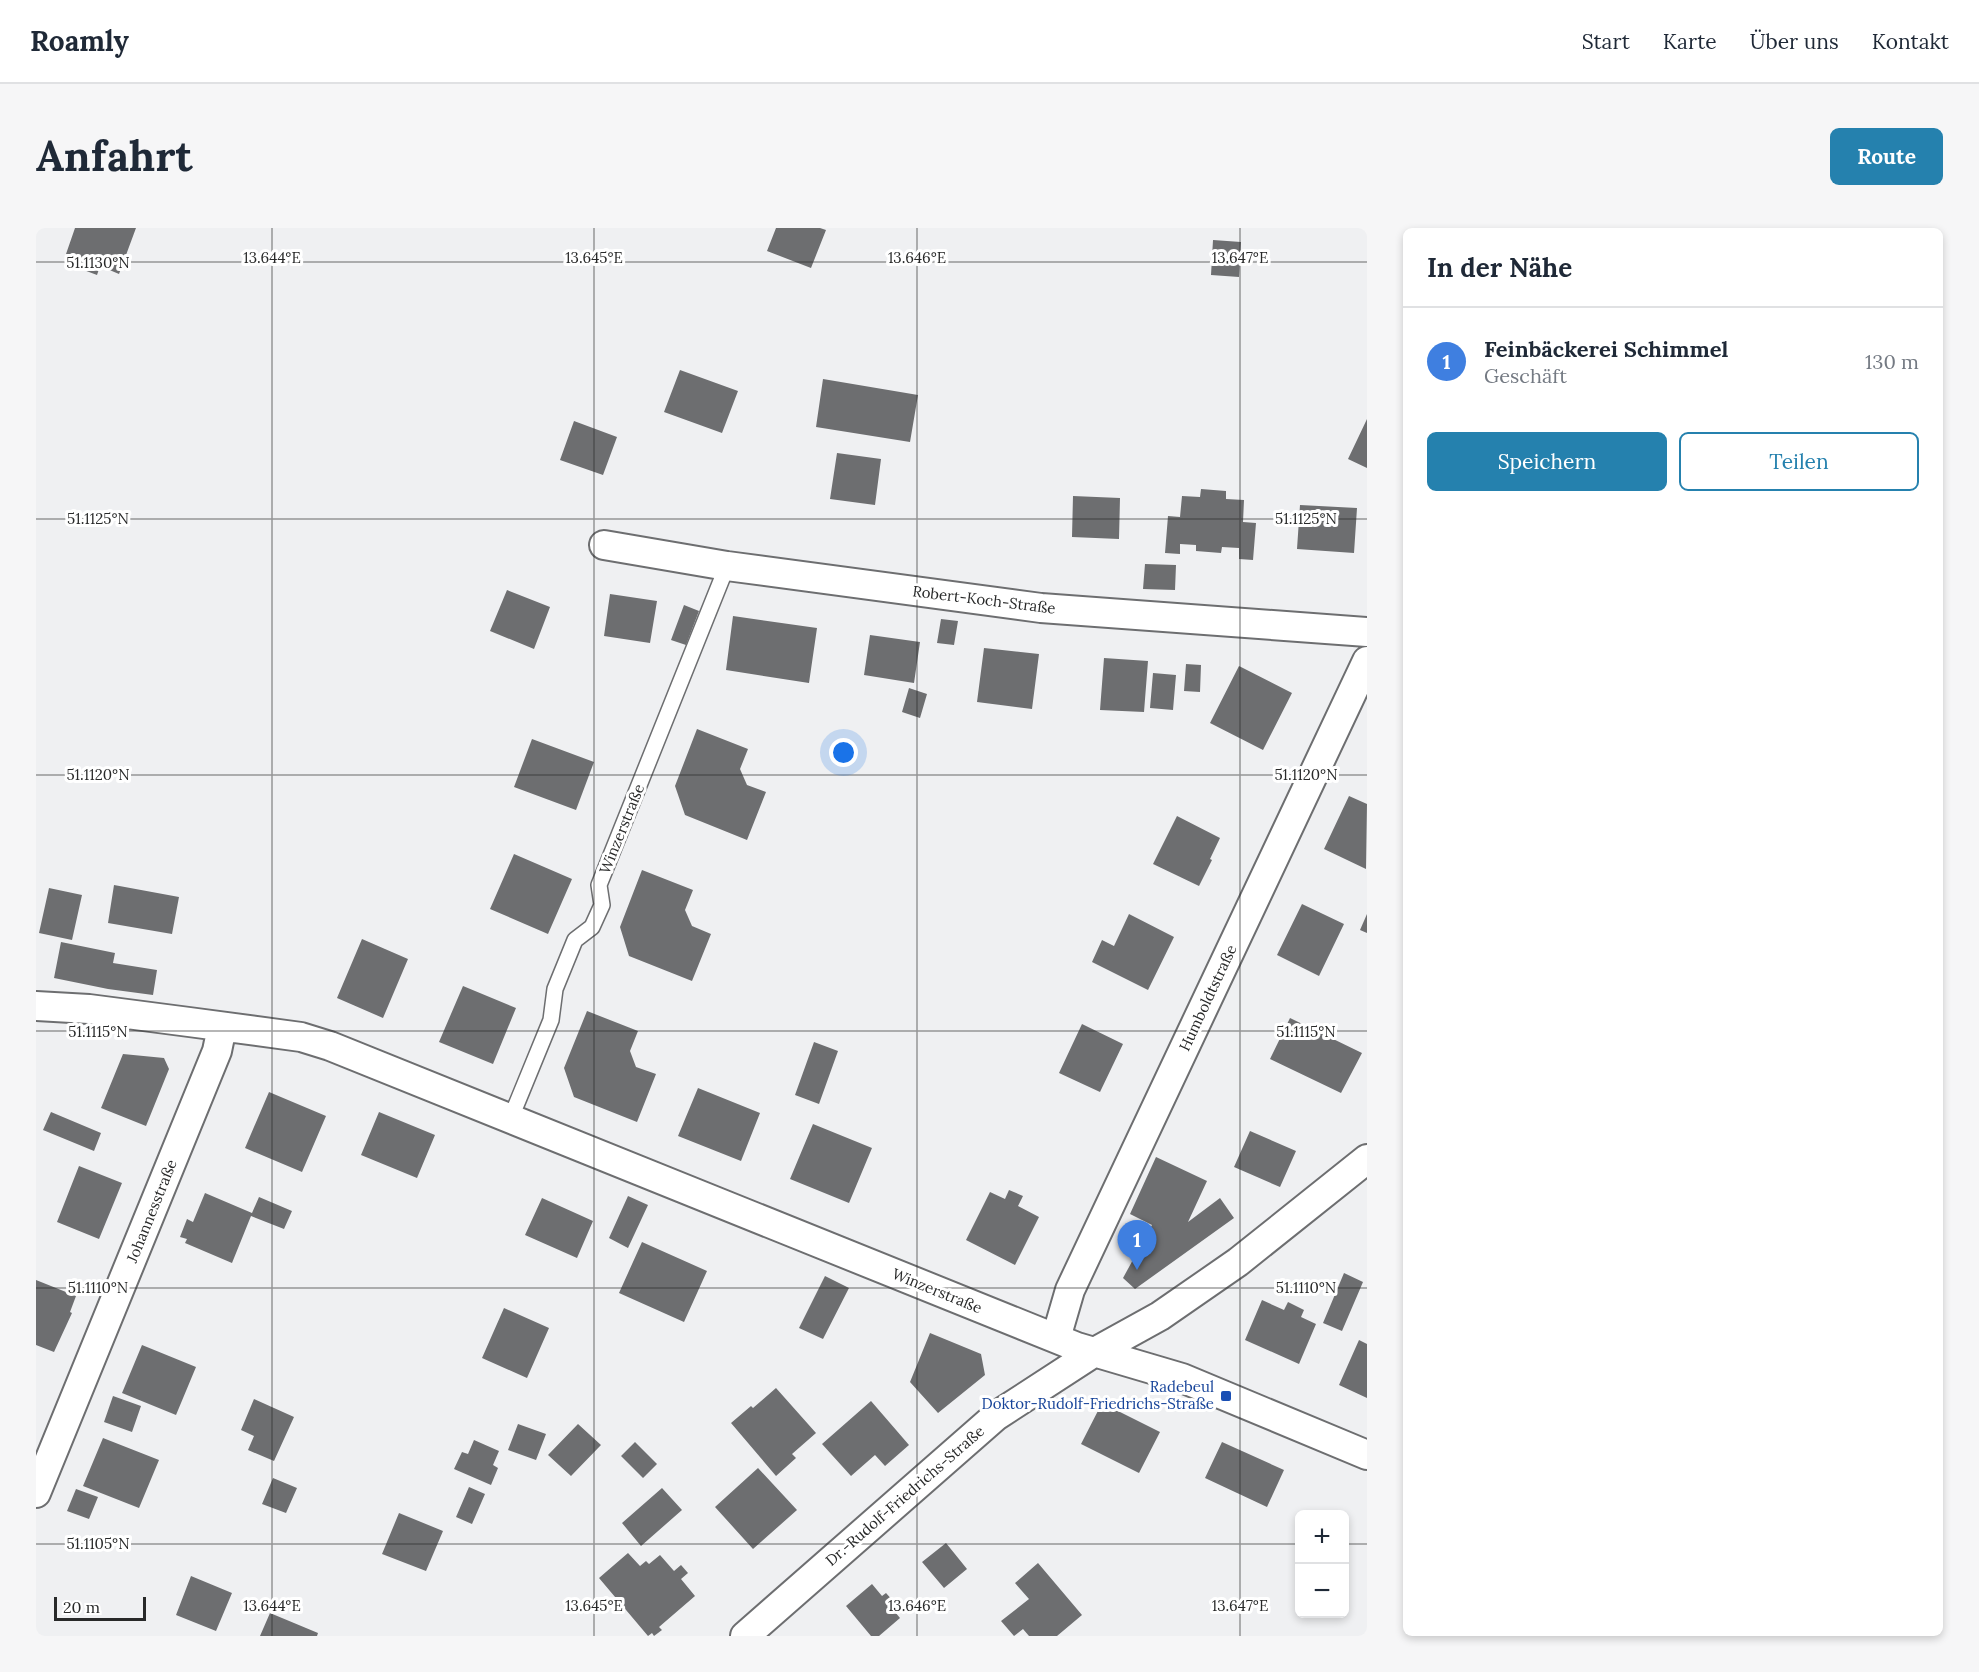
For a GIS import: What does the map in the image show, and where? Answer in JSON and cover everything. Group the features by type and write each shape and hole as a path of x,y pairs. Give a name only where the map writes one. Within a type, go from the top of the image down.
{"street":[{"name":"Robert-Koch-Straße","path":"604,545 727,566 1041,608 1367,632"},
{"name":"Humboldtstraße","path":"1056,1338 1070,1290 1367,661"},
{"name":"Winzerstraße","path":"36,1006 89,1009 222,1027 301,1038 330,1046 1093,1353 1182,1378 1367,1455"},
{"name":"Johannesstraße","path":"36,1493 217,1051 222,1027"},
{"name":"Dr.-Rudolf-Friedrichs-Straße","path":"745,1636 996,1416 1093,1353 1161,1316 1238,1262 1367,1159"}],"lane":[{"name":"Winzerstraße","path":"510,1120 551,1020 555,989 575,940 592,927 602,905 599,885 727,566"}],"building":[{"path":"75,228 136,228 119,274 100,266 97,275 81,269 84,261 66,254"},
{"path":"776,228 826,230 811,268 767,251"},
{"path":"1213,240 1241,242 1239,277 1211,275"},
{"path":"680,370 738,391 722,433 664,412"},
{"path":"823,379 918,395 910,442 816,427"},
{"path":"1367,419 1367,468 1348,459"},
{"path":"574,421 617,437 603,475 560,460"},
{"path":"837,453 881,459 875,505 830,499"},
{"path":"1201,489 1226,491 1226,499 1244,500 1243,522 1256,523 1253,560 1239,559 1239,548 1222,547 1221,553 1196,551 1196,545 1180,544 1180,554 1165,553 1168,516 1180,517 1182,496 1200,497"},
{"path":"1073,496 1120,498 1119,539 1072,537"},
{"path":"1300,505 1357,508 1354,553 1297,549"},
{"path":"1145,564 1176,565 1175,590 1143,589"},
{"path":"507,590 550,607 534,649 490,631"},
{"path":"610,594 657,601 650,643 604,636"},
{"path":"684,605 699,611 686,645 671,640"},
{"path":"733,616 817,628 809,683 726,670"},
{"path":"941,619 958,621 954,645 937,643"},
{"path":"870,635 920,642 914,683 864,675"},
{"path":"984,648 1039,654 1032,709 977,702"},
{"path":"1104,658 1148,661 1144,712 1100,710"},
{"path":"1186,664 1201,665 1200,692 1184,691"},
{"path":"1239,666 1292,693 1263,750 1210,723"},
{"path":"1153,673 1176,675 1173,710 1150,708"},
{"path":"909,688 927,694 920,718 902,712"},
{"path":"697,729 748,749 740,769 747,785 766,792 747,840 685,815 675,786"},
{"path":"532,739 594,762 576,810 514,787"},
{"path":"1349,796 1367,804 1366,869 1324,849"},
{"path":"1177,816 1220,838 1199,886 1153,864"},
{"path":"514,854 572,879 548,934 490,909"},
{"path":"642,870 693,890 685,910 692,926 711,934 692,981 629,956 620,927"},
{"path":"114,885 179,897 172,934 108,923"},
{"path":"49,888 82,895 72,940 39,933"},
{"path":"1302,904 1344,924 1319,976 1277,955"},
{"path":"1129,914 1174,937 1148,990 1092,962 1102,940 1114,946"},
{"path":"1367,914 1367,933 1360,930"},
{"path":"362,939 408,959 383,1018 337,998"},
{"path":"61,942 115,953 113,963 157,970 153,995 54,978"},
{"path":"463,986 516,1008 493,1064 439,1042"},
{"path":"587,1011 638,1031 630,1051 636,1067 656,1074 637,1122 574,1097 564,1068"},
{"path":"1290,1018 1362,1053 1341,1093 1270,1059"},
{"path":"1082,1024 1123,1044 1100,1092 1059,1073"},
{"path":"814,1042 838,1051 819,1104 795,1095"},
{"path":"123,1054 164,1058 169,1069 146,1126 101,1108"},
{"path":"698,1088 760,1113 741,1161 678,1136"},
{"path":"269,1092 326,1116 302,1172 245,1148"},
{"path":"51,1112 101,1133 94,1151 43,1130"},
{"path":"379,1112 435,1135 417,1178 361,1155"},
{"path":"813,1124 872,1148 849,1203 790,1179"},
{"path":"1250,1131 1296,1151 1280,1187 1234,1167"},
{"path":"1156,1157 1207,1181 1188,1222 1220,1198 1234,1218 1135,1289 1123,1278 1152,1225 1130,1214"},
{"path":"79,1166 122,1183 99,1239 57,1222"},
{"path":"1009,1190 1023,1196 1018,1206 1039,1217 1015,1265 966,1240 990,1192 1005,1199"},
{"path":"205,1193 252,1213 259,1197 292,1211 284,1229 251,1216 232,1263 185,1243 187,1239 180,1237 187,1219 193,1222"},
{"path":"628,1196 648,1205 628,1248 609,1238"},
{"path":"542,1198 593,1221 577,1258 525,1235"},
{"path":"642,1242 707,1271 684,1322 619,1293"},
{"path":"1344,1273 1363,1282 1342,1331 1323,1323"},
{"path":"825,1276 849,1288 823,1339 799,1328"},
{"path":"36,1280 76,1296 70,1312 72,1313 54,1352 36,1345"},
{"path":"1262,1300 1284,1310 1288,1302 1304,1310 1301,1317 1316,1324 1299,1364 1245,1340"},
{"path":"504,1308 549,1328 527,1378 482,1358"},
{"path":"930,1333 981,1354 985,1375 938,1413 910,1382"},
{"path":"1359,1340 1367,1344 1367,1398 1339,1385"},
{"path":"142,1345 196,1367 176,1415 122,1393"},
{"path":"776,1388 816,1433 792,1454 796,1458 776,1476 731,1423"},
{"path":"113,1396 141,1406 132,1432 104,1422"},
{"path":"254,1399 294,1417 274,1461 248,1450 254,1436 241,1430"},
{"path":"871,1401 909,1445 885,1466 875,1455 851,1476 822,1444"},
{"path":"1102,1403 1160,1432 1139,1473 1081,1444"},
{"path":"518,1424 546,1434 536,1460 508,1450"},
{"path":"578,1424 601,1445 571,1476 548,1455"},
{"path":"103,1438 159,1460 139,1508 83,1486"},
{"path":"474,1440 499,1451 493,1465 498,1468 491,1485 454,1469 462,1452 468,1454"},
{"path":"635,1442 657,1464 643,1478 621,1456"},
{"path":"1222,1442 1284,1470 1267,1507 1205,1478"},
{"path":"758,1468 797,1510 753,1549 715,1507"},
{"path":"273,1478 297,1488 286,1513 262,1504"},
{"path":"469,1487 485,1494 472,1524 456,1517"},
{"path":"662,1488 682,1510 641,1546 622,1523"},
{"path":"76,1489 98,1497 89,1519 67,1511"},
{"path":"399,1513 443,1531 426,1571 382,1554"},
{"path":"946,1543 967,1569 944,1588 922,1562"},
{"path":"628,1553 640,1566 646,1561 649,1564 660,1555 674,1571 681,1565 688,1573 681,1579 695,1596 659,1627 662,1630 654,1636 652,1633 648,1636 599,1578"},
{"path":"1038,1563 1082,1615 1057,1636 1029,1636 1023,1629 1014,1636 1001,1621 1029,1599 1015,1583"},
{"path":"191,1576 232,1593 216,1631 176,1615"},
{"path":"872,1584 882,1596 886,1593 894,1602 890,1606 900,1618 879,1636 871,1636 846,1606"},
{"path":"270,1613 318,1633 317,1636 260,1636"}],"place":[{"name":"Feinbäckerei Schimmel","path":"1137,1270"},
{"name":"Radebeul Doktor-Rudolf-Friedrichs-Straße","path":"1226,1396"}]}
